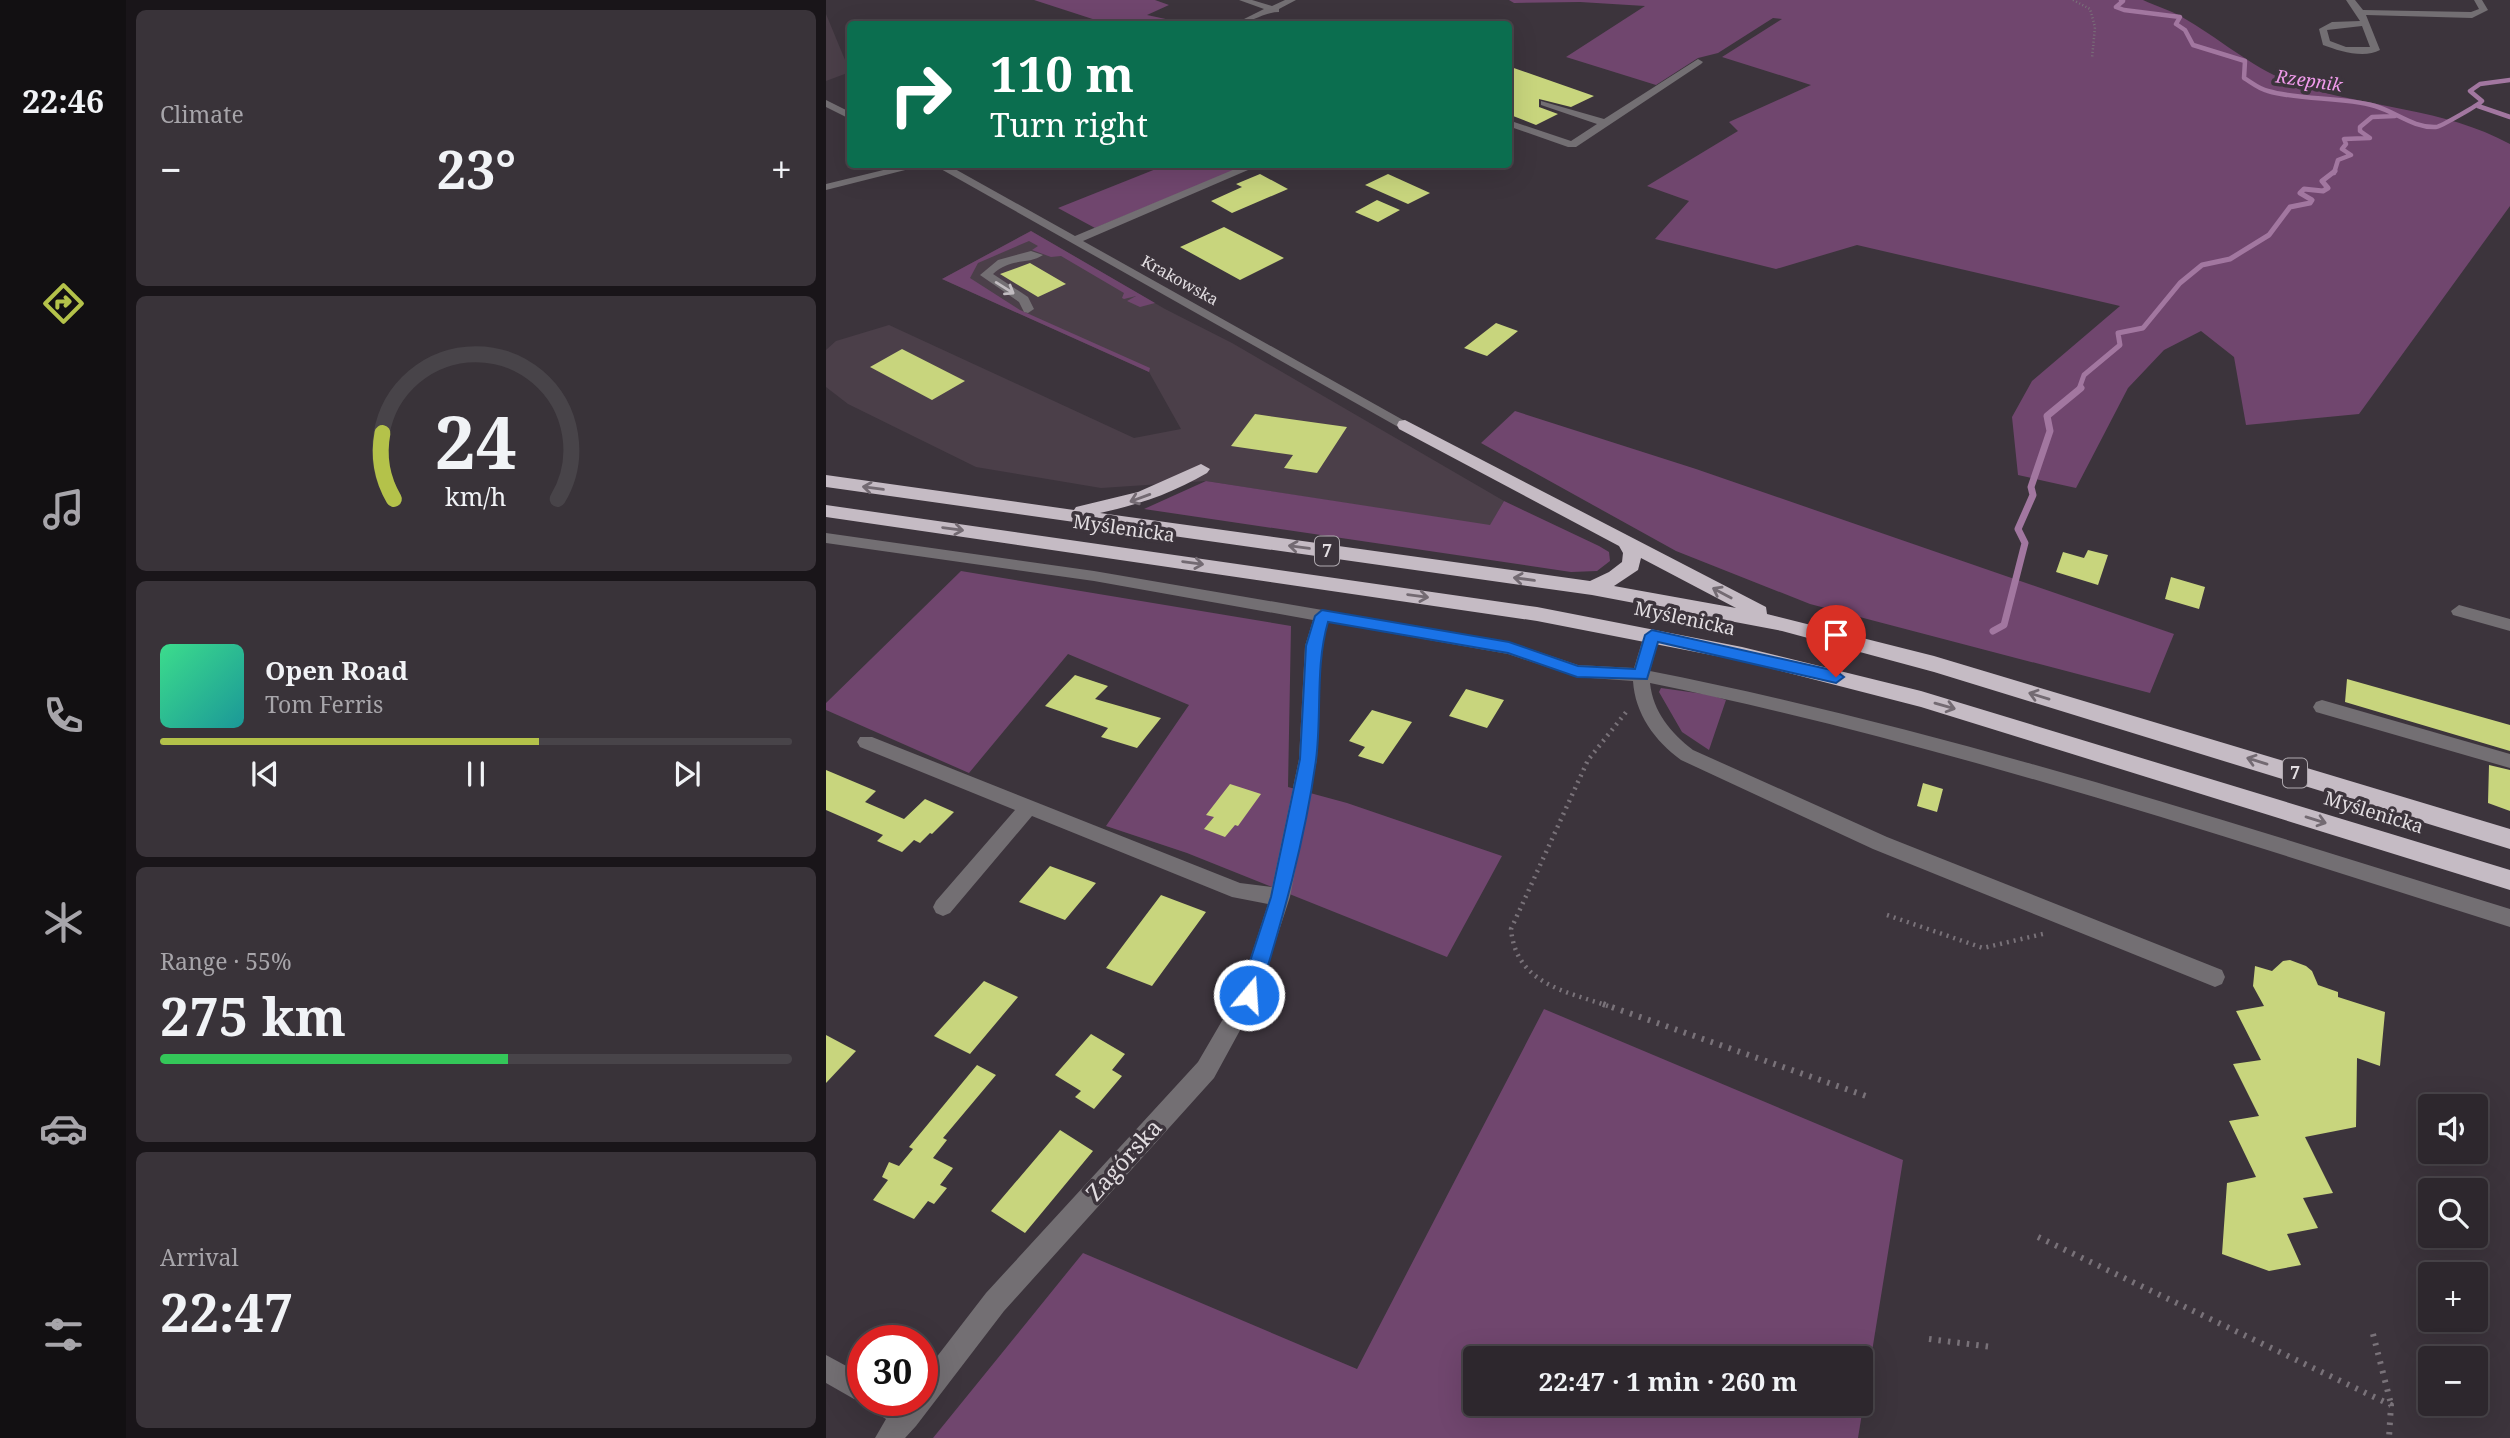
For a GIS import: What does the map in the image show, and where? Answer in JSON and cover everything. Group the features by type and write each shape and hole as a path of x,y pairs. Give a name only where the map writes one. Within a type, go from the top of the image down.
{"highway":[{"path":"1405,425 1782,624"},
{"path":"1062,514 1132,502 1174,485 1201,468"},
{"name":"Myślenicka","path":"826,481 1592,589 1782,624 1974,676 2510,839"},
{"name":"Myślenicka","path":"826,511 1433,598 1652,635 1782,664 1932,703 2510,880"},
{"path":"1592,589 1616,577 1631,565 1632,553 1626,542"}],"street":[{"path":"1243,0 1276,10"},
{"path":"1246,21 1276,10 1292,0"},
{"path":"2350,0 2361,12 2375,50 2345,50 2326,43 2322,35 2323,29 2332,25 2364,23"},
{"path":"2361,12 2472,15 2484,10 2478,0"},
{"path":"1512,124 1572,145 1698,62"},
{"path":"826,103 847,114"},
{"path":"1544,103 1605,124"},
{"path":"826,187 907,168"},
{"name":"Krakowska","path":"944,168 1405,425"},
{"path":"1075,240 1247,168"},
{"path":"1028,309 1024,300 986,275 990,269 1019,256 1037,256"},
{"path":"826,538 1094,576 1509,648 1577,671 1921,739 2172,812 2510,918"},
{"path":"2459,611 2510,625"},
{"name":"Zagórska","path":"938,1376 995,1302 1206,1070 1249,995 1280,897 1308,759 1313,646 1322,616"},
{"path":"1652,635 1642,684 1660,729 1675,747 1687,755 1809,812 2081,926 2215,977"},
{"path":"2322,707 2510,761"},
{"path":"866,742 1239,891 1280,897"},
{"path":"943,907 1028,808"},
{"path":"826,1368 847,1380"},
{"name":"Zagórska","path":"888,1438 906,1416"}],"path":[{"path":"2073,0 2090,9 2095,27 2092,58"},
{"path":"1642,684 1588,760 1511,929 1512,948 1519,961 1530,974 1546,984 1866,1096"},
{"path":"1887,915 1983,947 2081,926"},
{"path":"2038,1237 2391,1405"},
{"path":"2373,1334 2391,1405 2389,1438"},
{"path":"1928,1339 1992,1347"}],"shaded area":[{"path":"1034,0 1155,0 1169,5 1147,15 1175,21 1134,19 1099,21"},
{"path":"1509,0 2143,0 2182,17 2282,79 2324,93 2459,123 2510,144 2510,206 2359,414 2246,425 2234,357 2201,331 2164,350 2128,388 2076,488 2018,475 2012,417 2032,381 2120,306 1857,245 1776,269 1655,239 1689,201 1647,186 1738,131 1729,122 1811,85 1722,57 1782,19 1773,18 1718,53 1698,58 1656,85 1566,57 1645,6 1580,2 1514,3"},
{"path":"826,14 847,65 847,73 826,81"},
{"path":"1158,168 1240,168 1095,228 1058,208"},
{"path":"1031,231 1165,309 1232,343 1504,501 1490,526 1206,481 1101,488 976,467 848,404 826,387 826,350 836,341 889,325 1134,438 1181,429 1149,372 942,279"},
{"path":"1031,231 1155,303 1140,307 1127,301 1136,296 1122,298 1124,293 1061,256 1051,257 1032,250 1038,246 1029,241 978,263 970,278 1020,310 1150,368 1149,372 942,279"},
{"path":"1515,411 1696,469 2174,634 2150,693 1810,604 1676,551 1481,443"},
{"path":"1206,481 1490,525 1504,501 1599,546 1609,552 1610,561 1597,571 1571,572 1144,509"},
{"path":"961,571 1291,626 1288,787 1347,803 1502,856 1447,957 1187,853 1106,826 1189,705 1068,654 969,773 826,710 826,703"},
{"path":"1661,688 1711,695 1726,700 1709,750 1682,732 1659,692"},
{"path":"1544,1009 1903,1160 1873,1346 1463,1346 1463,1416 1862,1416 1858,1438 933,1438 1083,1253 1357,1369"}],"building":[{"path":"1512,67 1594,96 1571,107 1539,99 1539,107 1558,114 1536,125 1512,116"},
{"path":"1260,174 1288,189 1232,213 1211,201 1242,187 1236,184"},
{"path":"1388,174 1430,193 1408,204 1365,185"},
{"path":"1377,200 1400,210 1378,222 1355,212"},
{"path":"1224,227 1284,258 1240,280 1180,247"},
{"path":"1030,263 1066,284 1038,297 1000,274"},
{"path":"1496,323 1518,331 1487,356 1464,348"},
{"path":"902,349 965,381 932,400 870,367"},
{"path":"1255,414 1347,427 1317,473 1284,468 1293,455 1231,446"},
{"path":"2088,550 2108,555 2098,585 2056,572 2063,552 2084,558"},
{"path":"2171,577 2205,587 2199,609 2165,599"},
{"path":"1075,675 1108,686 1095,699 1161,718 1137,748 1101,737 1108,728 1045,706"},
{"path":"2347,679 2510,725 2510,751 2345,702"},
{"path":"1466,689 1504,700 1487,728 1449,716"},
{"path":"1372,710 1412,722 1383,764 1358,756 1365,747 1349,741"},
{"path":"2489,765 2510,770 2510,811 2488,803"},
{"path":"826,770 876,791 865,802 904,819 925,799 954,812 932,834 920,843 914,840 902,852 877,841 883,835 826,810"},
{"path":"1923,783 1943,789 1937,812 1917,806"},
{"path":"1230,784 1261,794 1238,826 1235,825 1225,837 1204,829 1214,817 1206,815"},
{"path":"1050,866 1096,883 1065,920 1019,902"},
{"path":"1161,895 1206,912 1152,986 1106,968"},
{"path":"2290,960 2306,966 2312,971 2318,985 2338,992 2338,997 2385,1012 2380,1066 2357,1058 2356,1127 2305,1137 2333,1193 2303,1198 2318,1228 2287,1234 2301,1265 2269,1271 2222,1254 2227,1183 2256,1177 2229,1121 2259,1116 2233,1064 2261,1060 2236,1011 2264,1006 2253,986 2255,966 2272,971 2283,961"},
{"path":"984,981 1018,997 970,1054 934,1036"},
{"path":"1091,1034 1125,1054 1112,1070 1122,1076 1094,1109 1075,1097 1081,1091 1055,1075"},
{"path":"826,1035 856,1051 826,1083"},
{"path":"977,1065 996,1075 943,1138 947,1140 933,1158 953,1168 940,1185 947,1188 934,1204 928,1201 914,1219 873,1200 888,1180 882,1177 889,1162 899,1166 913,1149 909,1147"},
{"path":"1060,1130 1093,1151 1025,1233 991,1211"}],"waterway":[{"name":"Rzepnik","path":"2121,0 2123,1 2116,7 2124,10 2180,17 2176,24 2185,30 2193,45 2245,61 2244,78 2265,90 2362,103 2428,127 2439,126 2480,103 2482,101 2470,91 2480,84 2510,80"},
{"path":"2478,106 2510,117"},
{"path":"2334,171 2338,160 2351,155 2342,149 2346,144 2344,139 2370,138 2360,131 2360,127 2372,117 2395,116"},
{"path":"2079,389 2084,375 2120,345 2118,333 2143,328 2180,283 2202,265 2230,259 2269,235 2290,207 2310,203 2312,200 2300,193 2304,189 2323,191 2328,188 2322,181 2334,171"},
{"path":"1993,631 2004,625 2025,543 2018,529 2033,495 2031,487 2050,431 2047,416 2081,388"}],"route":[{"path":"1249,995 1280,897 1308,759 1313,646 1322,616 1509,648 1563,669 1577,671 1641,675 1652,635 1836,677"}]}
